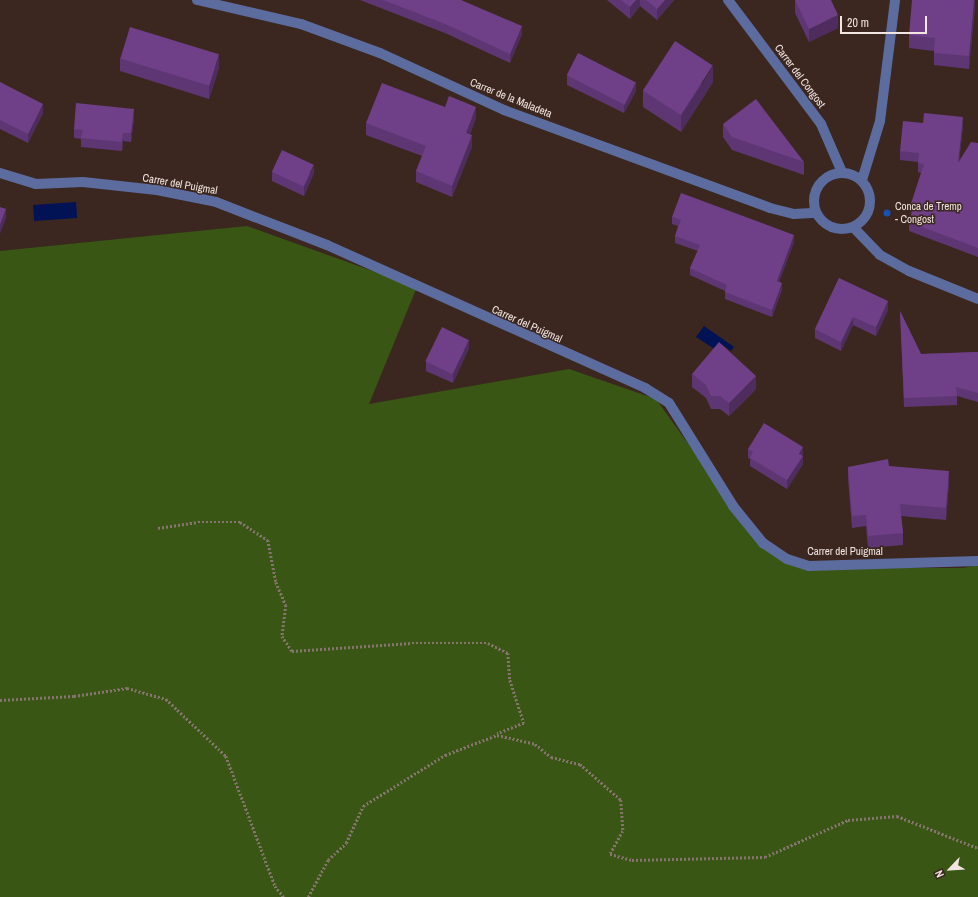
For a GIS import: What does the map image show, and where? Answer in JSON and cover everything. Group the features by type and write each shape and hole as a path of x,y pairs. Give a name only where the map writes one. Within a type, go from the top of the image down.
{"street":[{"name":"Carrer de la Maladeta","path":"197,0 301,24 380,53 504,110 770,208 794,214 816,212"},
{"name":"Carrer del Congost","path":"728,0 821,124 842,172"},
{"path":"862,180 842,172 833,174 818,187 814,195 816,212 832,229 854,228 868,212 871,202 862,180 880,121 895,0"},
{"name":"Carrer del Puigmal","path":"0,173 36,184 83,182 157,190 216,202 327,245 646,388 669,403 733,506 763,543 786,559 809,566 978,560"},
{"path":"854,228 880,255 909,271 978,299"}],"path":[{"path":"158,528 198,522 240,522 268,540 276,582 286,605 282,636 292,651 412,643 488,643 508,653 510,680 524,722 445,756 363,806 346,843 328,860 308,897"},
{"path":"0,700 74,696 127,688 166,699 226,756 275,886 284,897"},
{"path":"497,734 535,744 551,757 580,764 621,800 624,831 610,854 632,860 765,857 848,820 898,816 978,848"}],"green space":[{"path":"247,226 417,287 369,404 569,369 656,399 756,538 812,568 963,568 978,565 978,897 0,897 0,251"}],"shaded area":[{"path":"76,202 77,218 34,221 33,205"},
{"path":"704,326 734,347 731,351 723,345 713,348 696,337"}],"building":[{"path":"383,0 461,0 522,26 510,54 445,24"},
{"path":"621,0 636,0 630,7"},
{"path":"646,0 665,0 657,9"},
{"path":"795,0 831,0 838,15 809,29"},
{"path":"912,0 974,0 969,56 934,53 935,38 909,35"},
{"path":"130,27 219,54 209,86 120,59"},
{"path":"675,41 713,66 681,115 643,90"},
{"path":"578,53 636,83 625,105 567,75"},
{"path":"0,82 43,104 28,134 0,120"},
{"path":"382,83 445,107 449,96 476,107 466,133 472,135 452,186 416,171 426,146 366,123"},
{"path":"756,99 804,162 732,137 723,124"},
{"path":"76,103 134,109 131,133 123,133 122,142 81,138 83,130 74,129"},
{"path":"924,113 963,117 958,163 971,142 978,143 978,248 909,222 914,205 911,204 924,164 918,163 919,153 900,151 903,121 923,123"},
{"path":"282,150 314,165 304,187 272,172"},
{"path":"681,193 794,235 777,281 782,283 772,310 725,292 727,285 690,268 700,245 675,236 681,220 672,217"},
{"path":"0,207 6,209 0,225"},
{"path":"839,278 888,301 876,327 853,317 841,342 815,329"},
{"path":"900,311 921,354 978,352 978,393 956,387 957,396 904,398"},
{"path":"442,327 469,340 452,374 425,361"},
{"path":"719,342 756,376 729,403 720,396 711,396 706,385 692,374"},
{"path":"764,423 803,447 799,454 803,456 787,480 750,458 753,452 748,449"},
{"path":"888,459 889,466 949,471 946,508 900,504 903,533 868,536 866,515 852,516 848,467"}],"place":[{"name":"Conca de Tremp - Congost","path":"887,213"}]}
